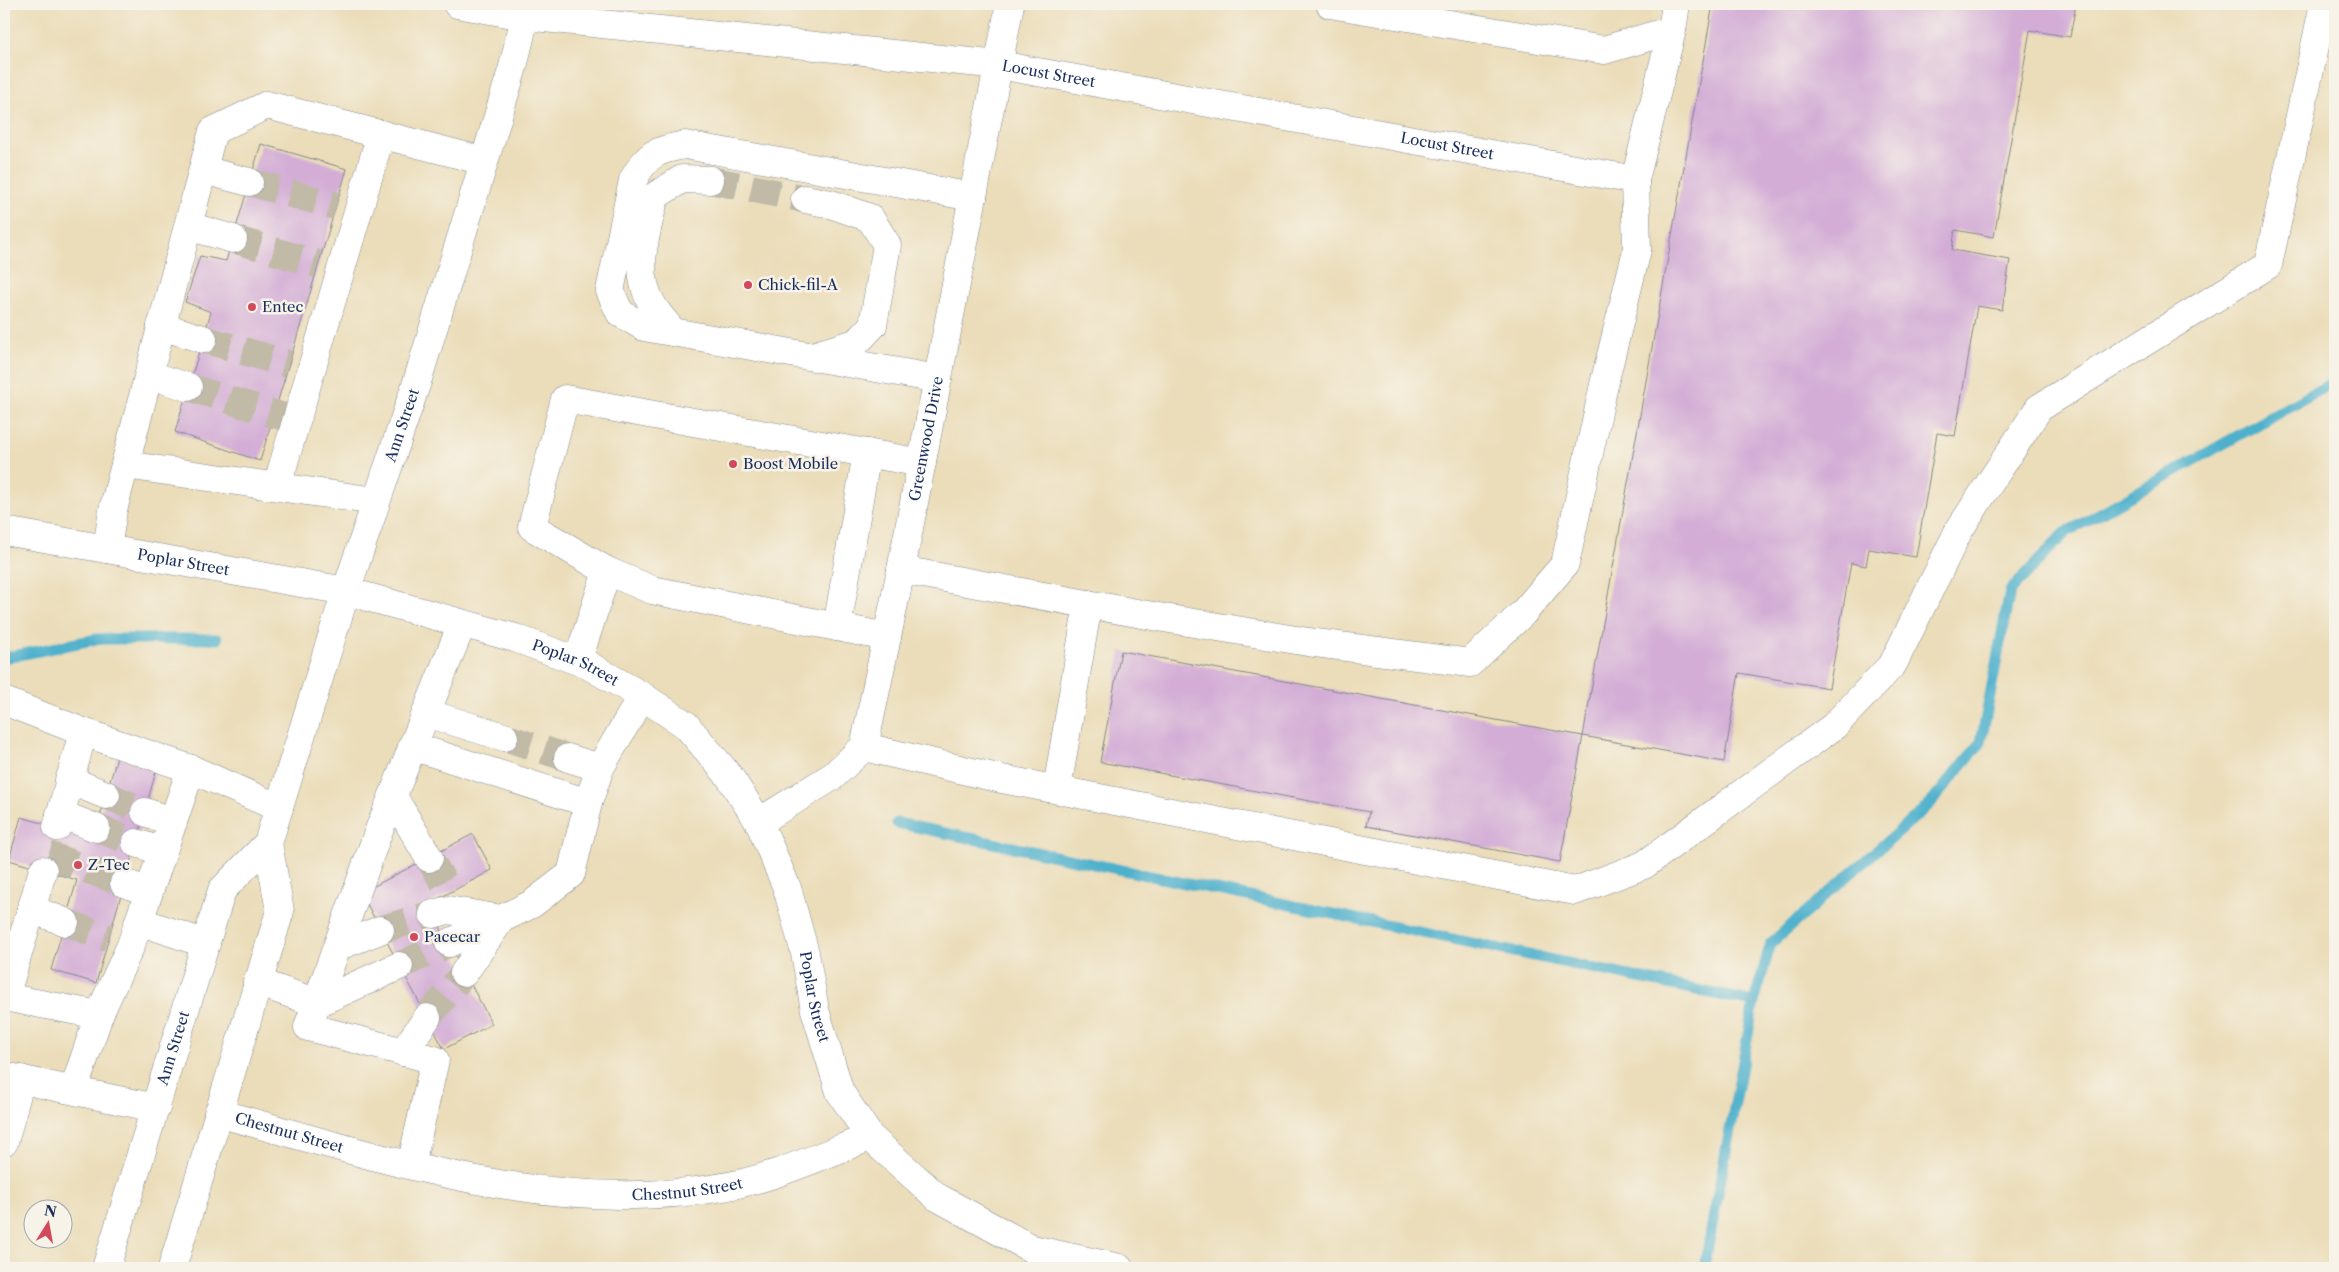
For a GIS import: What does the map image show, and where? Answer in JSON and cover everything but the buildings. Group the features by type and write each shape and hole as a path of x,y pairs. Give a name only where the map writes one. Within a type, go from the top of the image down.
{"street":[{"name":"Locust Street","path":"457,4 526,10 999,65 1635,180"},
{"name":"Greenwood Drive","path":"864,747 901,570 1010,4"},
{"path":"1330,4 1604,50 1674,17"},
{"path":"759,822 833,776 864,747 1057,789 1575,891 1644,865 1834,726 1893,664 1958,530 2039,408 2268,265 2324,4"},
{"name":"Ann Street","path":"106,1268 222,890 268,843 346,591 417,382 513,67 526,10"},
{"path":"901,570 1308,642 1470,663 1524,613 1565,564 1605,380 1637,250 1635,180 1674,17"},
{"path":"107,549 113,510 213,131 267,105 484,161"},
{"path":"277,486 300,368 347,209 381,134"},
{"path":"938,379 644,327 620,313 610,290 634,180 641,166 651,154 685,145 973,197"},
{"path":"203,170 250,182"},
{"path":"673,332 652,304 641,273 647,229 655,196 682,179 710,180"},
{"path":"805,199 831,204 870,218 887,245 873,325 856,343 812,356"},
{"path":"188,226 233,239"},
{"path":"161,326 203,338"},
{"path":"149,375 188,387"},
{"path":"887,637 652,590 606,572 532,527 565,400 922,463"},
{"path":"837,627 867,453"},
{"path":"125,465 376,501"},
{"name":"Poplar Street","path":"4,531 346,591 515,638 578,660 642,696 686,725 729,776 759,822 787,888 805,953 815,1010 840,1092 870,1137"},
{"path":"578,660 606,572"},
{"path":"1057,789 1088,604"},
{"path":"411,1166 435,1060 308,1027 392,796 462,624"},
{"path":"448,943 532,904 571,874 588,803 600,768 642,696"},
{"path":"4,701 84,732 191,769 279,808"},
{"path":"426,713 504,737"},
{"path":"84,732 59,820 96,828"},
{"path":"412,746 588,803"},
{"path":"568,758 600,768"},
{"path":"74,1089 126,935 137,888 161,851 191,769"},
{"path":"69,780 106,795"},
{"path":"392,796 429,858"},
{"path":"144,812 173,822"},
{"path":"136,843 161,851"},
{"name":"Ann Street","path":"172,1268 280,911 268,843"},
{"path":"43,870 4,997 99,1015"},
{"path":"433,914 448,910 456,902 502,919"},
{"path":"31,909 65,922"},
{"path":"464,973 502,919"},
{"path":"337,947 380,930"},
{"path":"126,935 206,944"},
{"path":"257,982 318,1003 399,966"},
{"path":"402,1052 427,1018"},
{"path":"4,1142 12,1078 74,1089 156,1108"},
{"name":"Chestnut Street","path":"218,1113 411,1166 512,1188 662,1196 718,1188 758,1179 870,1137"},
{"path":"870,1137 937,1197 1032,1249 1119,1268"}],"waterway":[{"path":"1704,1268 1754,1002 1771,943 1930,804 1981,742 2010,591 2065,533 2335,381"},
{"path":"4,658 97,639 217,639"},
{"path":"897,823 1754,1002"}],"tunnel":[{"path":"710,180 805,199"},
{"path":"249,182 336,206"},
{"path":"233,239 318,264"},
{"path":"203,339 288,364"},
{"path":"188,387 297,421"},
{"path":"504,737 568,758"},
{"path":"106,795 145,812"},
{"path":"96,828 136,843"},
{"path":"48,855 124,883"},
{"path":"429,858 450,893"},
{"path":"380,930 433,914"},
{"path":"65,922 108,938"},
{"path":"399,966 449,943"},
{"path":"427,1018 464,973"}],"place":[{"name":"Chick-fil-A","path":"748,285"},
{"name":"Entec","path":"252,307"},
{"name":"Boost Mobile","path":"733,464"},
{"name":"Z-Tec","path":"78,865"},
{"name":"Pacecar","path":"414,937"}]}
